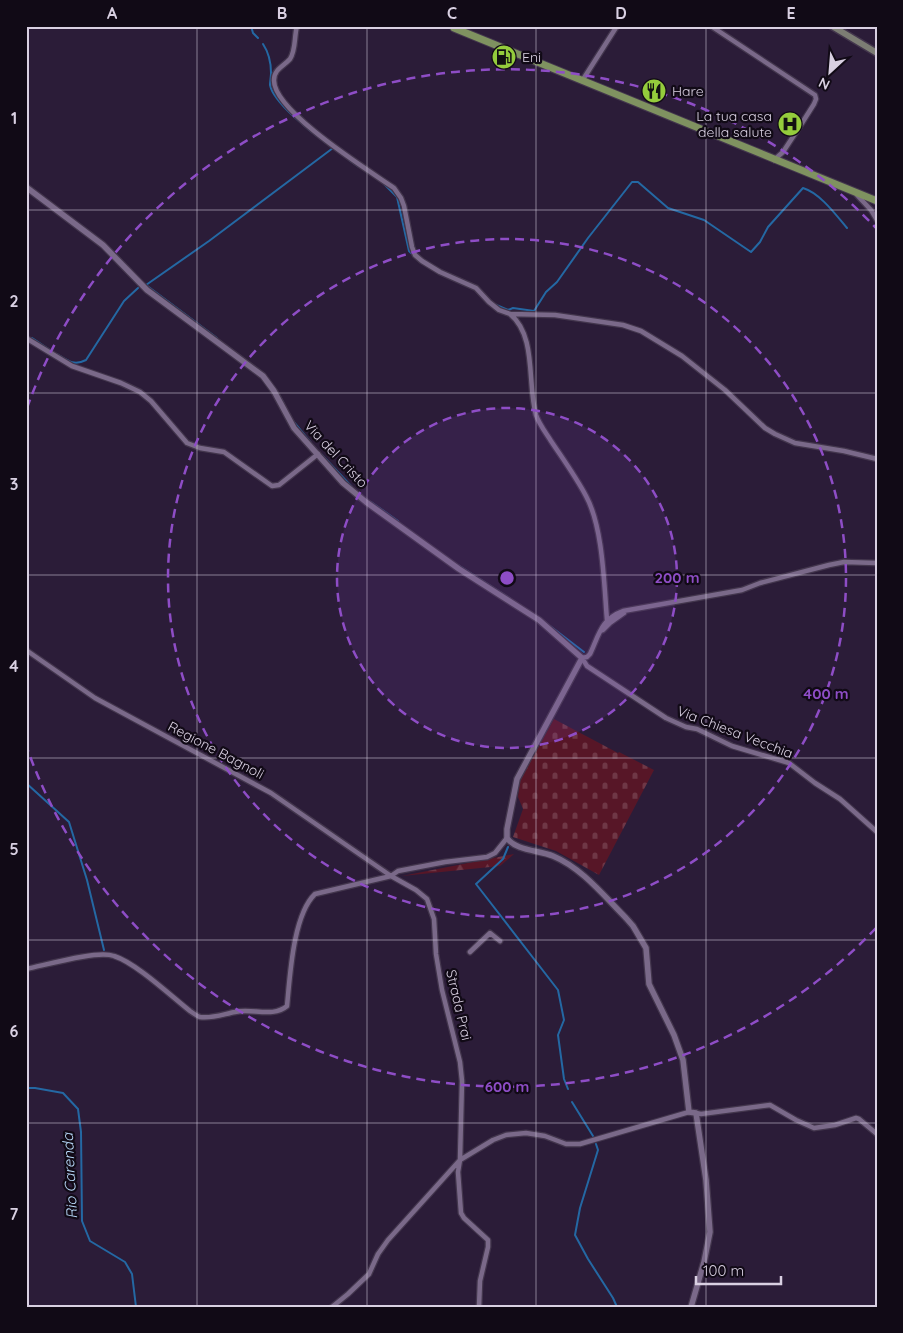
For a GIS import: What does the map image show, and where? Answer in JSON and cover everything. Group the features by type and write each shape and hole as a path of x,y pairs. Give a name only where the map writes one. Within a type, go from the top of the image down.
{"main road":[{"path":"446,26 450,29 457,27 470,36 877,201"},
{"path":"832,26 877,53"}],"street":[{"path":"297,26 294,35 293,54 289,61 279,68 275,76 277,92 293,112 312,129 394,188 404,206 412,247 415,254 422,261 440,272 476,288 499,310 510,314 555,315 623,325 641,331 682,356 725,390 765,428 775,434 795,442 877,459"},
{"path":"582,81 617,26"},
{"path":"712,27 815,95 814,104 806,117 783,152 774,160"},
{"name":"Via del Cristo","path":"26,187 103,245 147,290 263,376 274,391 294,428 343,483 458,569 539,620 582,658"},
{"path":"856,194 871,210 877,220"},
{"path":"510,314 517,320 526,344 533,400 540,423 586,496 596,523 607,620"},
{"path":"26,338 72,366 140,392 151,401 188,443 200,448 224,452 272,486 278,485 318,454"},
{"path":"689,1112 684,1060 649,984 648,955 643,941 626,918 580,873 552,855 515,845 508,838 507,829 517,779 582,658 590,654 607,620 614,614 742,590 760,583 837,563 877,563"},
{"path":"598,638 610,623 630,610"},
{"name":"Regione Bagnoli","path":"26,650 94,698 271,793 392,876"},
{"name":"Via Chiesa Vecchia","path":"582,658 587,666 666,718 686,727 697,729 732,746 789,763 840,800 877,832"},
{"path":"26,969 99,954 113,955 129,963 200,1017 248,1010 272,1013 282,1011 287,1006 291,958 302,915 308,900 315,894 392,876 398,871 445,862 487,857 496,853 508,838"},
{"name":"Strada Prai","path":"392,876 427,899 434,919 436,954 442,990 460,1062 462,1081 458,1172 461,1213 464,1218 486,1237 489,1244 481,1275 479,1307"},
{"path":"470,952 490,933 500,941"},
{"path":"332,1307 369,1274 378,1254 388,1240 460,1160 493,1140 506,1135 526,1133 545,1136 566,1144 580,1144 689,1112 700,1114 770,1104 796,1120 814,1128 860,1118 877,1134"},
{"path":"692,1307 710,1232 706,1180 696,1113"}],"green space":[{"path":"554,719 654,770 599,875 556,851 513,837 523,809 518,797 520,780"},
{"path":"514,854 500,866 402,876"}],"waterway":[{"path":"251,26 253,33 258,38"},
{"path":"263,44 270,61 270,85 278,100 294,117 326,143"},
{"path":"146,285 209,241 333,148"},
{"path":"349,160 359,167"},
{"path":"382,182 397,197 409,251 414,256"},
{"path":"494,304 508,310 513,308 534,311 546,292 557,282 588,238 632,182 638,182 668,208 704,220 751,252 760,242 768,227 803,188 821,199 847,228"},
{"path":"146,285 217,338"},
{"path":"57,354 74,363 86,360 124,301 138,288"},
{"path":"32,338 53,352"},
{"path":"279,395 284,404"},
{"path":"293,421 311,443"},
{"path":"321,454 352,487"},
{"path":"371,502 398,521"},
{"path":"458,565 511,599"},
{"path":"550,626 584,652"},
{"path":"26,783 69,822 87,880 104,950"},
{"path":"508,847 503,859 476,884 558,990 564,1020 558,1035 564,1079 568,1089"},
{"name":"Rio Carenda","path":"26,1088 63,1093 78,1109 81,1132 82,1221 90,1241 125,1262 132,1274 136,1307"},
{"path":"572,1102 593,1136"},
{"path":"596,1144 598,1150 580,1208 575,1235 617,1307"}],"place":[{"name":"Eni","path":"504,57"},
{"name":"Hare","path":"654,91"},
{"name":"La tua casa della salute","path":"790,124"}]}
